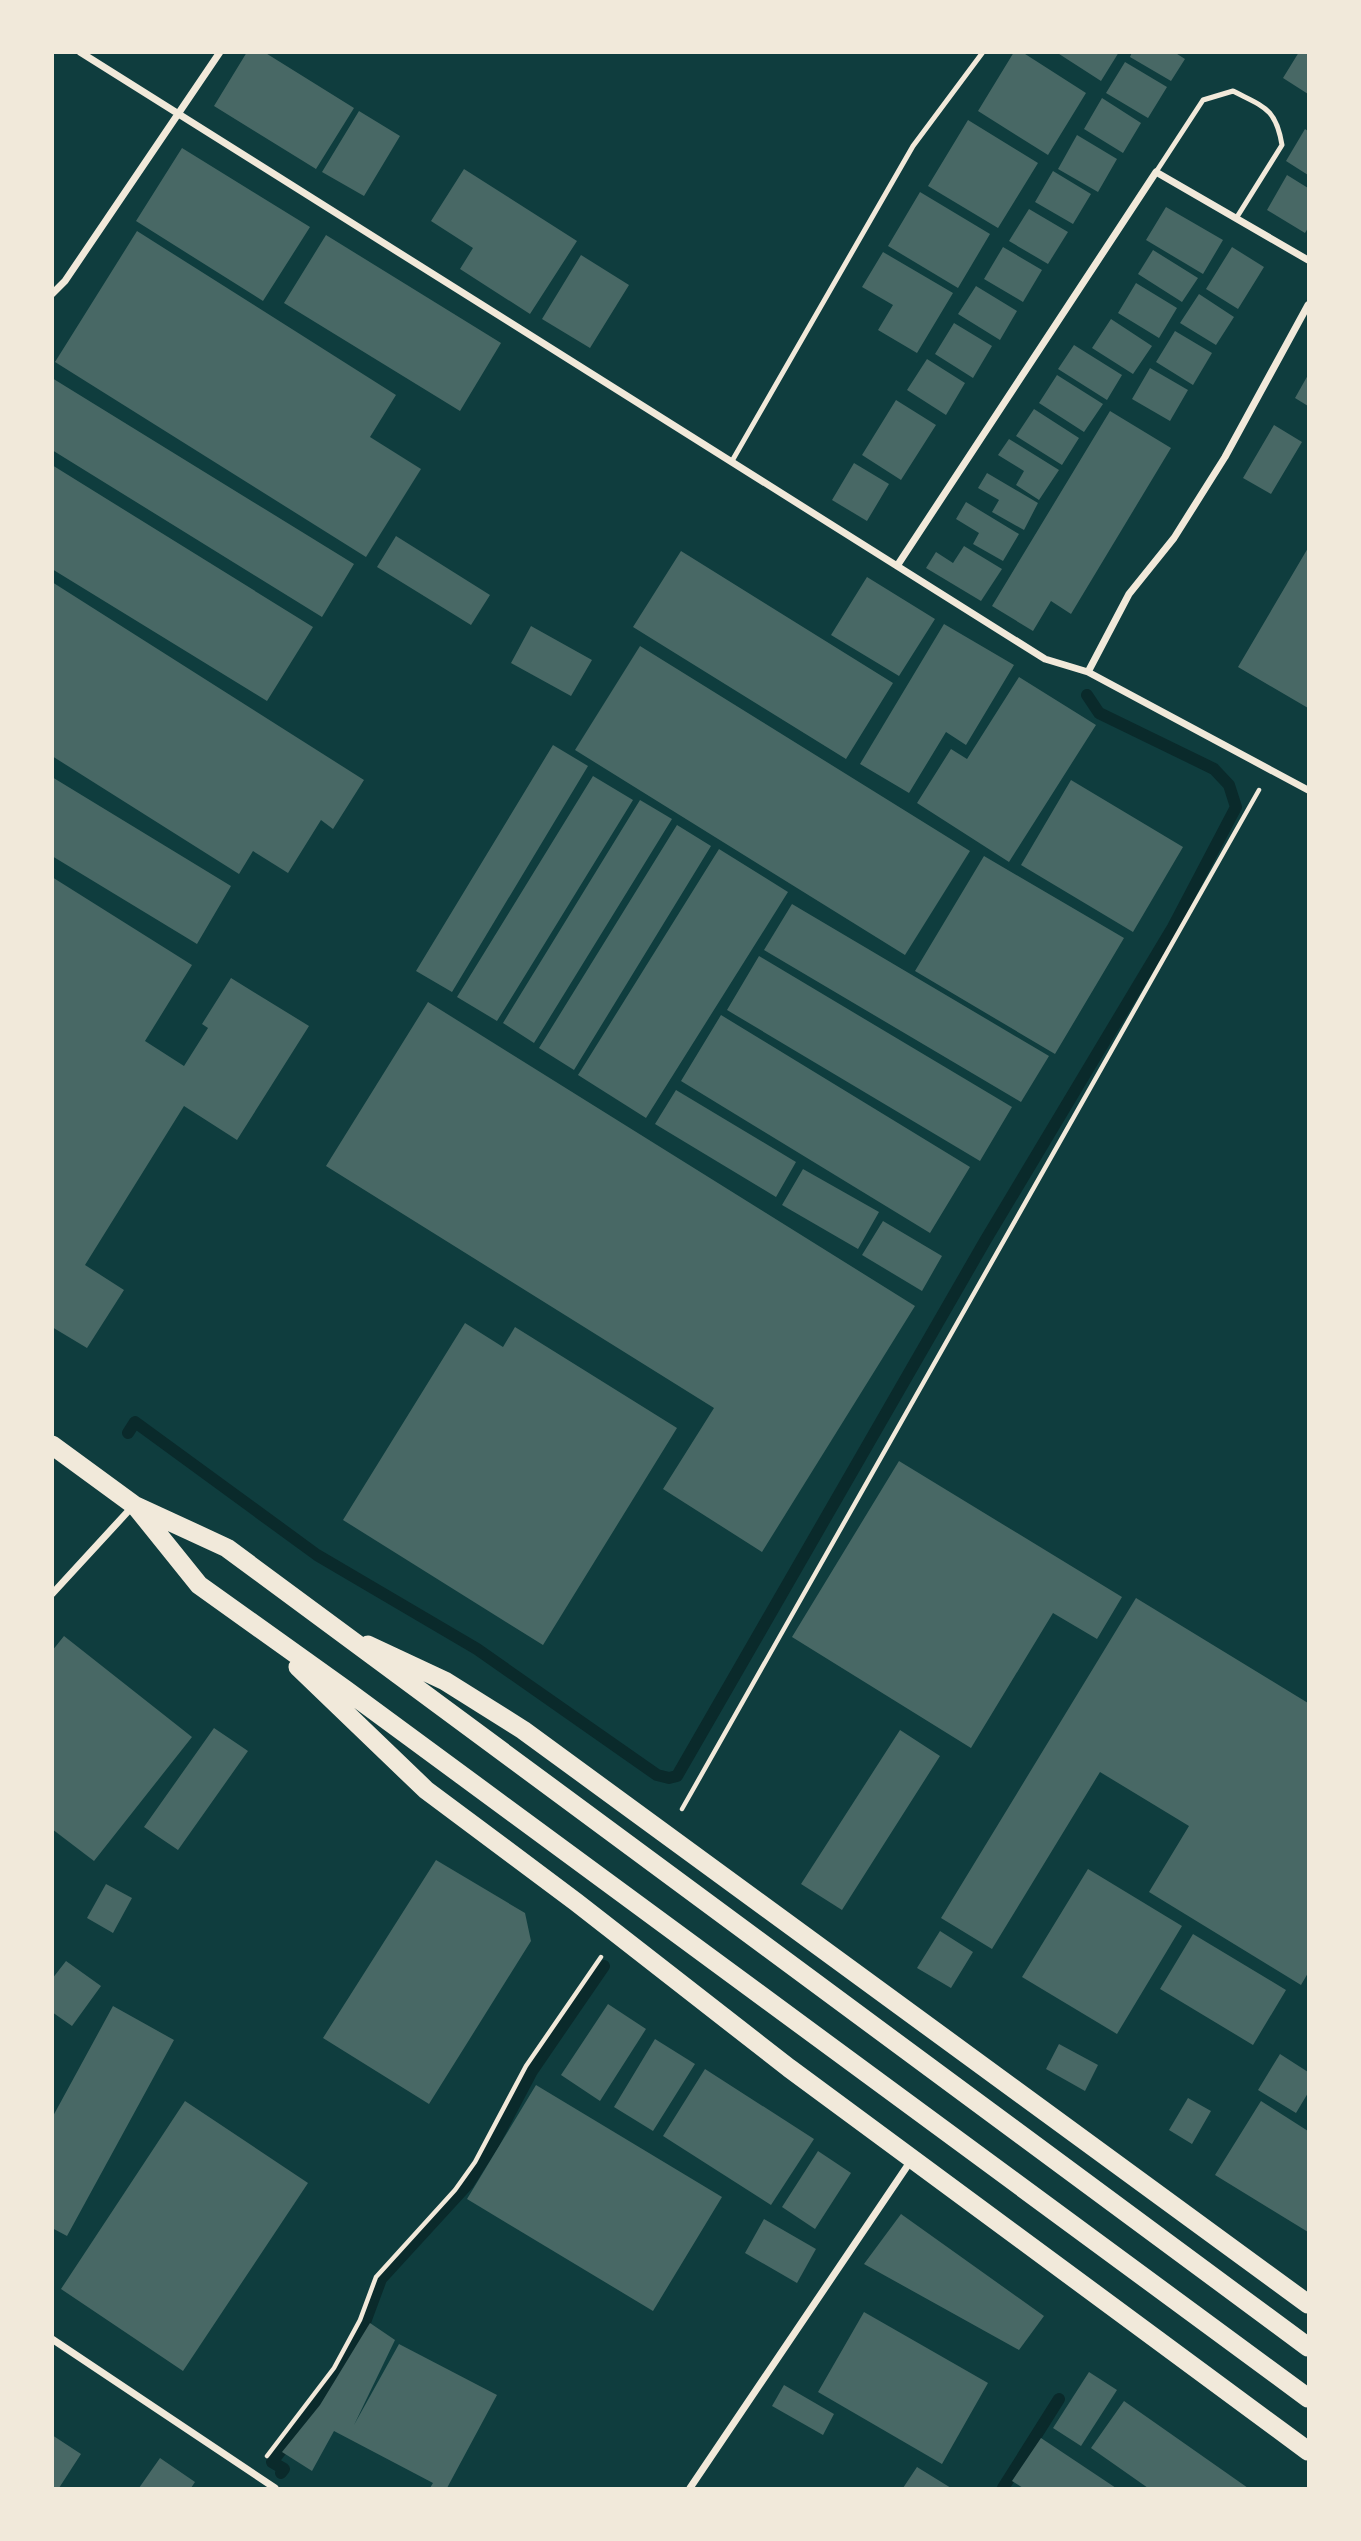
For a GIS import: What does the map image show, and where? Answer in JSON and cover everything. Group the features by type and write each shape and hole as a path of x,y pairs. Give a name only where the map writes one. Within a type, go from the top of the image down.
{"highway":[{"path":"52,1445 134,1505 226,1548 1308,2347"},
{"path":"134,1505 199,1585 346,1690 1308,2398"},
{"path":"341,1634 400,1658 445,1681 523,1730 1308,2304"},
{"path":"267,1635 370,1739 426,1790 576,1902 720,2016 1308,2451"}],"street":[{"path":"80,52 1045,659 1088,672 1308,790"},
{"path":"52,294 65,281 220,52"},
{"path":"897,566 1156,172 1308,260"},
{"path":"1088,672 1129,594 1174,538 1225,457 1308,306"},
{"path":"52,1594 134,1505"},
{"path":"690,2488 912,2159"},
{"path":"52,2339 275,2488"}],"lane":[{"path":"732,461 913,146 983,52"},
{"path":"1156,172 1203,100 1233,91 1260,105 1278,121 1282,145 1237,217"}],"path":[{"path":"680,1813 1270,769"},
{"path":"254,2475 334,2368 360,2320 376,2277 455,2190 475,2162 526,2066 605,1951"}],"building":[{"path":"247,52 264,52 354,108 316,169 214,106"},
{"path":"1014,52 1022,52 1086,93 1048,155 978,111"},
{"path":"1056,52 1119,52 1101,81"},
{"path":"1132,52 1174,52 1185,59 1171,81 1130,57"},
{"path":"1299,52 1308,52 1308,94 1283,78"},
{"path":"1125,62 1167,87 1148,118 1106,93"},
{"path":"1102,98 1141,123 1123,153 1084,129"},
{"path":"359,111 400,136 364,196 322,172"},
{"path":"968,120 1038,163 998,228 928,186"},
{"path":"1305,129 1308,131 1308,175 1286,161"},
{"path":"1077,135 1117,159 1098,192 1058,169"},
{"path":"182,148 310,227 263,301 136,221"},
{"path":"464,169 577,241 530,314 460,269 473,248 431,221"},
{"path":"1053,171 1091,194 1073,224 1035,202"},
{"path":"1287,175 1308,188 1308,228 1305,233 1267,210"},
{"path":"920,192 990,234 958,288 888,246"},
{"path":"1166,207 1223,240 1203,274 1146,240"},
{"path":"1029,209 1068,232 1048,264 1009,241"},
{"path":"137,231 396,395 370,437 421,469 366,557 55,362"},
{"path":"326,235 501,343 460,411 284,303"},
{"path":"1003,247 1042,270 1023,302 984,279"},
{"path":"1232,247 1264,267 1238,309 1206,289"},
{"path":"1153,250 1198,278 1182,302 1138,274"},
{"path":"883,252 953,293 917,353 878,330 893,305 862,287"},
{"path":"581,255 629,285 590,348 542,319"},
{"path":"1136,283 1177,308 1159,338 1118,313"},
{"path":"976,286 1017,311 1000,340 958,314"},
{"path":"1199,294 1234,317 1216,345 1180,323"},
{"path":"1111,319 1152,346 1133,374 1092,348"},
{"path":"954,323 992,346 973,378 935,354"},
{"path":"1175,331 1212,353 1193,385 1156,362"},
{"path":"1074,345 1122,375 1107,400 1058,369"},
{"path":"927,359 965,383 946,415 907,390"},
{"path":"1150,368 1188,390 1170,421 1132,399"},
{"path":"1057,375 1103,404 1084,432 1039,403"},
{"path":"1308,375 1308,406 1295,398"},
{"path":"52,378 354,564 322,617 52,450"},
{"path":"896,400 936,425 901,480 862,455"},
{"path":"1034,409 1079,438 1062,465 1016,436"},
{"path":"1110,411 1171,448 1071,614 1051,601 1033,631 992,606"},
{"path":"1274,425 1302,442 1271,494 1243,478"},
{"path":"1009,439 1059,470 1039,500 1016,485 1024,471 998,455"},
{"path":"854,463 889,484 867,521 832,500"},
{"path":"52,465 313,627 267,701 52,569"},
{"path":"987,473 1038,503 1024,530 992,512 999,500 978,488"},
{"path":"966,502 1019,534 1003,561 973,544 979,533 956,519"},
{"path":"396,536 490,595 471,625 377,567"},
{"path":"964,546 1002,569 981,601 926,568 936,552 953,563"},
{"path":"1308,548 1308,708 1238,667"},
{"path":"681,551 893,683 846,759 633,627"},
{"path":"867,577 935,619 899,676 831,635"},
{"path":"52,582 364,780 333,829 321,820 288,873 253,851 239,874 52,756"},
{"path":"944,624 1014,665 966,745 946,732 909,793 860,764"},
{"path":"531,626 592,660 571,696 511,663"},
{"path":"640,646 970,851 905,955 575,750"},
{"path":"1019,677 1096,725 1009,862 917,803 951,749 967,759"},
{"path":"553,745 588,766 452,992 416,971"},
{"path":"593,776 633,800 497,1021 457,997"},
{"path":"52,777 231,886 197,944 52,856"},
{"path":"1071,780 1183,847 1133,932 1021,865"},
{"path":"640,800 672,819 534,1043 503,1023"},
{"path":"677,825 711,846 574,1070 539,1048"},
{"path":"719,849 788,892 646,1118 578,1075"},
{"path":"984,856 1124,938 1055,1054 915,971"},
{"path":"52,877 192,965 145,1041 184,1066 208,1028 202,1024 231,978 309,1026 237,1140 184,1106 85,1265 124,1290 87,1348 52,1327"},
{"path":"792,904 1049,1056 1021,1102 764,950"},
{"path":"759,956 1012,1107 980,1161 727,1010"},
{"path":"428,1002 915,1306 762,1552 663,1489 714,1408 326,1166"},
{"path":"721,1015 970,1167 930,1233 681,1081"},
{"path":"676,1090 796,1162 776,1197 655,1124"},
{"path":"803,1169 879,1212 858,1249 782,1205"},
{"path":"883,1221 942,1256 922,1291 862,1255"},
{"path":"465,1323 503,1347 515,1327 677,1428 543,1645 343,1520"},
{"path":"899,1461 1122,1597 1097,1639 1053,1613 971,1748 792,1637"},
{"path":"1136,1598 1308,1703 1308,1973 1301,1985 1149,1892 1189,1826 1100,1772 992,1949 941,1918"},
{"path":"64,1636 192,1737 94,1861 52,1829 52,1651"},
{"path":"214,1728 248,1751 178,1850 144,1827"},
{"path":"900,1730 940,1756 842,1910 801,1884"},
{"path":"436,1860 525,1913 531,1941 429,2104 323,2038"},
{"path":"1088,1869 1182,1926 1117,2034 1022,1977"},
{"path":"106,1884 132,1898 113,1933 87,1918"},
{"path":"940,1931 973,1952 951,1988 917,1968"},
{"path":"1193,1934 1286,1990 1253,2045 1160,1989"},
{"path":"66,1961 101,1986 72,2026 52,2012 52,1979"},
{"path":"608,2004 646,2029 600,2101 561,2075"},
{"path":"113,2006 174,2040 67,2236 52,2228 52,2118"},
{"path":"655,2039 695,2064 653,2131 614,2107"},
{"path":"1059,2044 1098,2065 1085,2091 1046,2069"},
{"path":"1280,2054 1308,2072 1308,2093 1296,2113 1258,2090"},
{"path":"705,2069 814,2139 771,2205 663,2136"},
{"path":"536,2085 722,2197 653,2311 467,2199"},
{"path":"1188,2098 1211,2111 1192,2144 1169,2130"},
{"path":"185,2101 308,2183 183,2371 61,2289"},
{"path":"1261,2101 1308,2131 1308,2232 1215,2175"},
{"path":"818,2151 851,2173 815,2229 782,2207"},
{"path":"901,2214 1044,2316 1019,2350 864,2264"},
{"path":"764,2219 816,2249 797,2283 745,2253"},
{"path":"864,2312 988,2383 942,2464 818,2392"},
{"path":"370,2323 395,2340 354,2425 399,2344 497,2395 447,2488 430,2488 433,2483 334,2431 312,2471 282,2452 320,2405"},
{"path":"1089,2372 1117,2390 1081,2446 1053,2428"},
{"path":"784,2385 834,2414 823,2435 772,2406"},
{"path":"1124,2401 1248,2488 1148,2488 1091,2448"},
{"path":"52,2435 81,2454 59,2488 52,2488"},
{"path":"1041,2438 1116,2488 1023,2488 1012,2481"},
{"path":"160,2458 195,2482 191,2488 139,2488"},
{"path":"917,2467 951,2488 903,2488"}],"waterway":[{"path":"128,1433 135,1422 317,1555 477,1649 657,1775 669,1778 677,1776 985,1241 1173,927 1236,807 1229,785 1214,769 1099,713 1087,695"},
{"path":"281,2473 284,2469 272,2462 323,2395 361,2333 381,2279 468,2184 494,2143 532,2071 604,1966"},
{"path":"1003,2488 1059,2399"}]}
